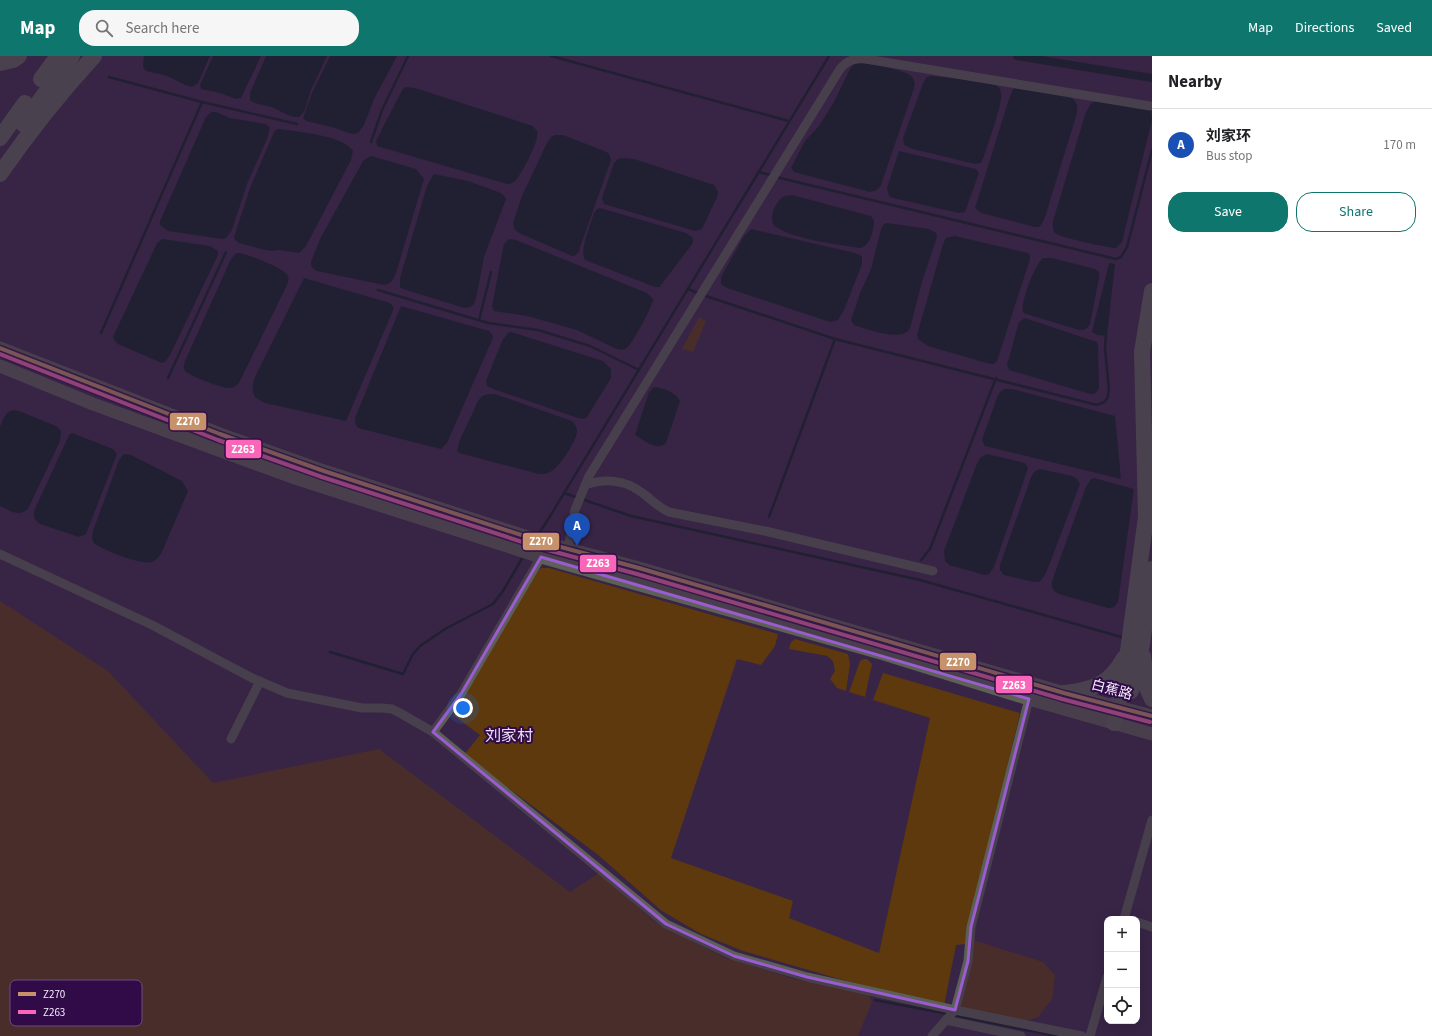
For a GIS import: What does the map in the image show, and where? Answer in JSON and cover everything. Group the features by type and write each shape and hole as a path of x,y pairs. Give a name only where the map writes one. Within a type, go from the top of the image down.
{"highway":[{"path":"0,63 12,60 19,56"},
{"path":"0,138 58,56"},
{"path":"0,158 72,56"},
{"path":"0,174 29,132 94,56"},
{"path":"1152,291 1142,352 1146,517 1135,648 1152,700"},
{"path":"1118,724 1152,569"},
{"path":"1064,693 1084,691 1097,686 1111,677 1135,648"}],"main road":[{"name":"白蕉路","path":"0,348 228,438 324,471 546,543 639,568 1064,693 1152,716"},
{"path":"0,366 93,404 295,478 541,557 884,654 1152,734"}],"street":[{"path":"568,549 575,510 585,485 598,462 831,83 845,64 852,59 866,59 1150,106"},
{"path":"585,485 596,481 608,480 621,482 642,492 659,507 669,512 765,530 934,571"},
{"path":"433,732 461,694 541,557 546,543"},
{"path":"0,554 152,625 260,681 287,693 362,708 392,709 400,712 433,732 666,924 734,956 807,977 955,1010 1082,1036"},
{"path":"231,739 260,681"},
{"path":"932,1036 955,1010 968,961 971,928 1029,698"},
{"path":"1126,916 1152,820"},
{"path":"1140,923 1152,927"},
{"path":"1090,1036 1104,987"},
{"path":"946,1020 1021,1036"}],"highlighted area":[{"path":"541,557 1029,699 971,927 968,961 955,1010 807,977 734,956 666,924 433,732 461,694"}],"shaded area":[{"path":"144,56 210,56 198,83 192,87 184,85 167,76 145,70 143,66"},
{"path":"213,56 261,56 241,98 236,99 220,93 201,89 200,85"},
{"path":"266,56 327,56 311,90 304,112 299,117 288,115 274,108 257,104 250,100 250,93"},
{"path":"330,56 397,56 374,99 364,125 358,133 349,133 306,121 303,118 312,93"},
{"path":"859,63 902,71 912,77 915,85 881,185 877,190 870,192 794,172 791,168 805,141 819,126 834,102 850,69 854,64"},
{"path":"932,76 991,82 997,85 1000,89 1001,98 998,114 981,163 975,164 913,149 904,145 903,138 924,81 927,77"},
{"path":"406,87 415,88 533,126 537,131 536,141 526,164 516,180 507,184 377,146 376,141 400,94"},
{"path":"1017,88 1067,96 1076,102 1077,107 1077,113 1045,217 1039,227 981,213 975,208 1009,99 1013,89"},
{"path":"1096,101 1151,109 1152,120 1122,242 1116,248 1065,237 1055,233 1053,229 1053,221 1085,115 1090,105"},
{"path":"211,112 216,112 230,118 266,124 270,128 267,139 247,184 232,230 226,238 222,239 168,231 160,225 160,221 206,117"},
{"path":"277,129 320,135 340,141 353,151 351,160 306,246 299,253 279,250 265,250 239,243 234,237 250,188 274,132"},
{"path":"555,135 563,135 606,152 609,154 611,160 578,253 574,256 519,233 515,230 513,223 522,196 547,143 551,137"},
{"path":"899,151 976,169 979,173 965,212 959,213 889,196 887,188"},
{"path":"371,156 416,169 424,179 396,273 392,281 384,285 317,271 312,268 311,264 320,239 363,161"},
{"path":"618,159 634,159 714,185 718,192 717,197 702,229 695,231 604,204 602,198 614,163"},
{"path":"434,174 468,181 501,193 506,199 484,257 476,299 470,307 464,308 400,288 400,278 427,186"},
{"path":"792,195 871,216 874,224 869,241 860,248 805,238 776,227 773,224 772,216 777,203 784,196"},
{"path":"600,208 686,233 693,238 693,243 660,287 655,287 585,260 583,250 586,237 594,213"},
{"path":"887,223 929,229 936,233 937,237 922,282 910,328 906,332 893,335 884,334 854,325 851,320 860,293 871,269 881,229 884,224"},
{"path":"751,229 855,253 862,256 862,264 844,310 838,320 830,322 727,288 721,284 721,277 744,236"},
{"path":"955,236 1028,253 1030,256 997,361 994,364 928,346 918,339 917,335 943,244 946,238"},
{"path":"162,239 210,246 218,251 218,255 170,355 165,362 162,363 118,344 113,337 157,243"},
{"path":"509,239 516,240 647,293 653,299 650,309 642,325 627,348 622,350 617,349 577,330 527,316 494,311 492,306 504,244"},
{"path":"238,253 273,265 285,273 288,276 288,279 287,285 239,383 233,388 227,388 193,376 185,371 184,366 230,261 235,254"},
{"path":"1043,258 1052,258 1095,269 1099,273 1090,324 1086,329 1079,330 1023,312 1024,301 1029,284 1036,268"},
{"path":"1109,263 1115,264 1107,336 1098,335 1092,332"},
{"path":"304,278 390,303 394,308 346,421 265,403 257,399 253,391 254,379"},
{"path":"401,306 489,331 493,336 447,443 441,449 358,428 355,423 355,418"},
{"path":"699,317 706,321 693,352 682,349"},
{"path":"1025,318 1097,342 1099,388 1097,392 1090,394 1009,370 1007,365 1019,322"},
{"path":"511,332 603,361 611,369 611,378 587,417 584,419 578,418 487,386 486,381 502,341 508,333"},
{"path":"654,387 665,389 676,395 680,401 666,443 659,446 650,444 635,435 649,392"},
{"path":"1005,389 1012,389 1115,416 1121,479 985,446 982,440 998,395"},
{"path":"495,394 574,423 577,432 576,437 557,467 547,473 539,474 459,453 457,451 460,440 478,401 482,396"},
{"path":"13,410 56,426 61,431 60,441 28,509 21,513 11,511 0,506 0,427 6,414"},
{"path":"72,433 113,449 117,454 86,534 79,537 40,524 34,517 34,511 69,435"},
{"path":"124,454 131,455 182,481 188,491 161,554 156,560 151,562 139,561 113,553 98,546 94,543 92,538 93,531 119,460"},
{"path":"987,454 1025,463 1028,468 994,567 989,574 985,575 949,565 945,561 944,551 976,466 980,458"},
{"path":"1040,469 1072,476 1076,478 1080,484 1046,573 1039,582 1034,582 1004,575 1000,570 1000,565 1031,478 1034,472"},
{"path":"1094,478 1134,489 1118,602 1111,608 1059,594 1052,587 1052,581 1086,487 1091,479"},
{"path":"541,568 549,568 778,634 775,646 761,665 737,659 671,858 793,901 789,918 879,953 930,718 873,700 883,673 1020,713 966,944 956,945 944,1006 843,980 743,951 701,934 662,911 597,854 464,755 480,735 453,715 535,574"},
{"path":"0,601 108,671 213,783 379,749 570,892 599,873 655,922 723,957 794,979 868,993 872,1002 858,1036 0,1036"},
{"path":"795,639 848,654 850,664 846,691 837,688 830,679 835,671 833,661 827,656 789,649 791,642"},
{"path":"867,659 872,664 865,697 849,692 860,661"},
{"path":"973,940 1043,962 1055,975 1052,999 1038,1017 1024,1022 963,1008 961,1005"}],"waterway":[{"path":"371,142 382,110 408,56"},
{"path":"551,56 789,121"},
{"path":"537,536 829,56"},
{"path":"1017,56 1152,78"},
{"path":"109,77 202,102 297,124"},
{"path":"101,333 202,102"},
{"path":"776,177 1116,259 1121,257 1127,247 1152,150"},
{"path":"758,172 771,175"},
{"path":"168,378 226,252"},
{"path":"479,320 491,272"},
{"path":"688,289 698,293"},
{"path":"378,290 488,323 538,330 590,346 639,370"},
{"path":"703,295 835,339 1097,405 1107,399 1109,390 1105,349 1106,333"},
{"path":"769,517 835,339"},
{"path":"921,560 930,549 996,378"},
{"path":"564,493 631,516 920,580 1125,638"},
{"path":"330,652 403,674 413,654 420,646 445,629 493,604 503,591 524,555"},
{"path":"875,1000 948,1014"},
{"path":"952,1015 1056,1036"}],"transit line":[{"name":"Z270","path":"0,348 220,434 324,471 546,543 639,568 1064,693 1152,716"},
{"name":"Z263","path":"0,354 218,440 322,477 544,549 637,574 1062,699 1150,722"}],"place":[{"name":"刘家环","path":"577,546"}],"district":[{"name":"刘家村","path":"509,735"}]}
